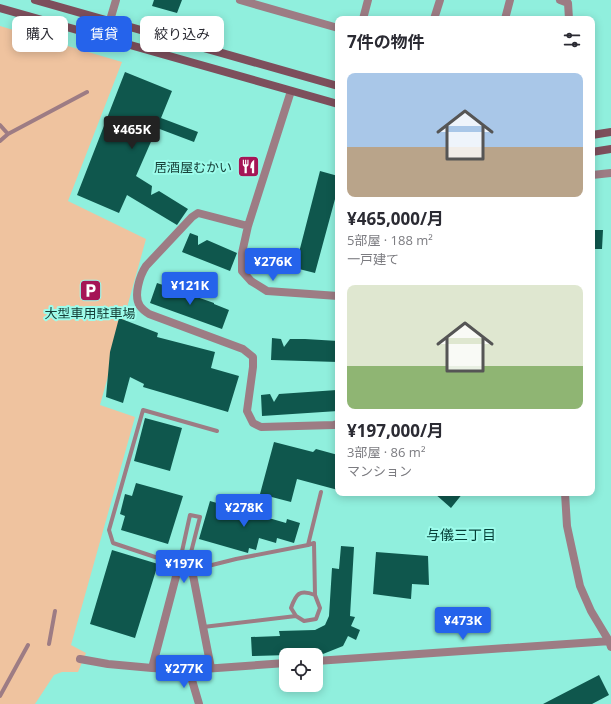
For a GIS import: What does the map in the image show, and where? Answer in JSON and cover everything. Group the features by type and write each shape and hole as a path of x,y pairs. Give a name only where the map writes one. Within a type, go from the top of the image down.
{"main road":[{"path":"36,0 92,16"},
{"path":"0,8 76,29"},
{"path":"132,27 335,85"},
{"path":"132,45 335,103"},
{"path":"595,135 611,132"},
{"path":"595,152 611,149"}],"street":[{"path":"111,16 116,0"},
{"path":"240,0 265,3 335,27"},
{"path":"364,16 368,0"},
{"path":"435,16 440,0"},
{"path":"506,16 510,0"},
{"path":"560,0 568,3 569,16"},
{"path":"291,91 248,226 242,253 242,271 252,281 267,291 335,296"},
{"path":"595,175 611,173"},
{"path":"248,226 198,214 192,217 151,261 141,274 137,293 139,305 149,314 243,349 253,357 247,411 253,423 261,427 335,425"},
{"path":"323,661 610,643 590,611 580,586 568,526 565,496"},
{"path":"152,668 179,565 190,569 211,668"},
{"path":"80,659 108,664 189,670 279,663"},
{"path":"189,670 199,704"}],"lane":[{"path":"0,141 8,134 87,92"},
{"path":"0,125 8,134"},
{"path":"217,431 143,410 109,530 113,543 179,565 190,515 200,517 190,569 314,543 315,595 320,608 316,619 304,621 296,616 291,608 294,598 300,593 307,592 315,595"},
{"path":"308,545 321,492"},
{"path":"49,644 55,612"},
{"path":"203,627 296,616"},
{"path":"0,696 28,645"}],"shaded area":[{"path":"0,26 12,30 12,52 68,52 68,46 76,48 76,52 88,52 122,62 68,201 146,239 100,405 135,417 71,645 86,653 78,672 62,672 54,675 35,704 0,704"}],"building":[{"path":"154,0 182,0 177,13 152,6"},
{"path":"125,72 172,91 161,118 198,132 194,142 157,128 136,176 152,186 151,195 159,191 188,209 177,225 127,195 119,213 77,195"},
{"path":"320,171 335,175 335,199 315,273 295,268"},
{"path":"595,230 603,230 602,249 595,249"},
{"path":"190,233 198,236 198,245 207,240 237,253 230,271 182,252"},
{"path":"157,283 166,286 167,294 174,289 229,310 222,329 150,303"},
{"path":"119,318 158,333 157,337 215,352 211,368 239,376 228,412 143,387 144,384 130,377 123,403 106,397 110,352"},
{"path":"272,338 281,339 284,347 290,339 335,341 335,362 271,360"},
{"path":"335,390 335,411 262,416 261,395 270,394 274,402 279,394"},
{"path":"145,418 182,428 170,471 134,461"},
{"path":"274,442 313,452 316,449 335,454 335,489 297,479 291,502 260,494"},
{"path":"136,483 183,496 168,544 121,530 125,516 120,514 125,494 132,496"},
{"path":"437,496 461,496 451,508"},
{"path":"210,501 286,523 287,519 300,523 294,543 277,538 276,543 259,538 256,550 249,548 248,553 199,539"},
{"path":"341,546 354,547 350,616 355,617 351,626 360,630 356,640 348,636 343,646 323,654 323,648 279,648 279,655 252,656 251,637 280,636 279,631 315,630 325,625 329,616 332,568 339,569"},
{"path":"112,550 158,564 135,638 90,624"},
{"path":"376,552 428,556 429,585 412,584 411,599 373,594"},
{"path":"599,675 609,695 592,704 543,704"}],"place":[{"name":"居酒屋むかい","path":"248,167"},
{"name":"大型車用駐車場","path":"90,291"}],"district":[{"name":"与儀三丁目","path":"461,534"}]}
